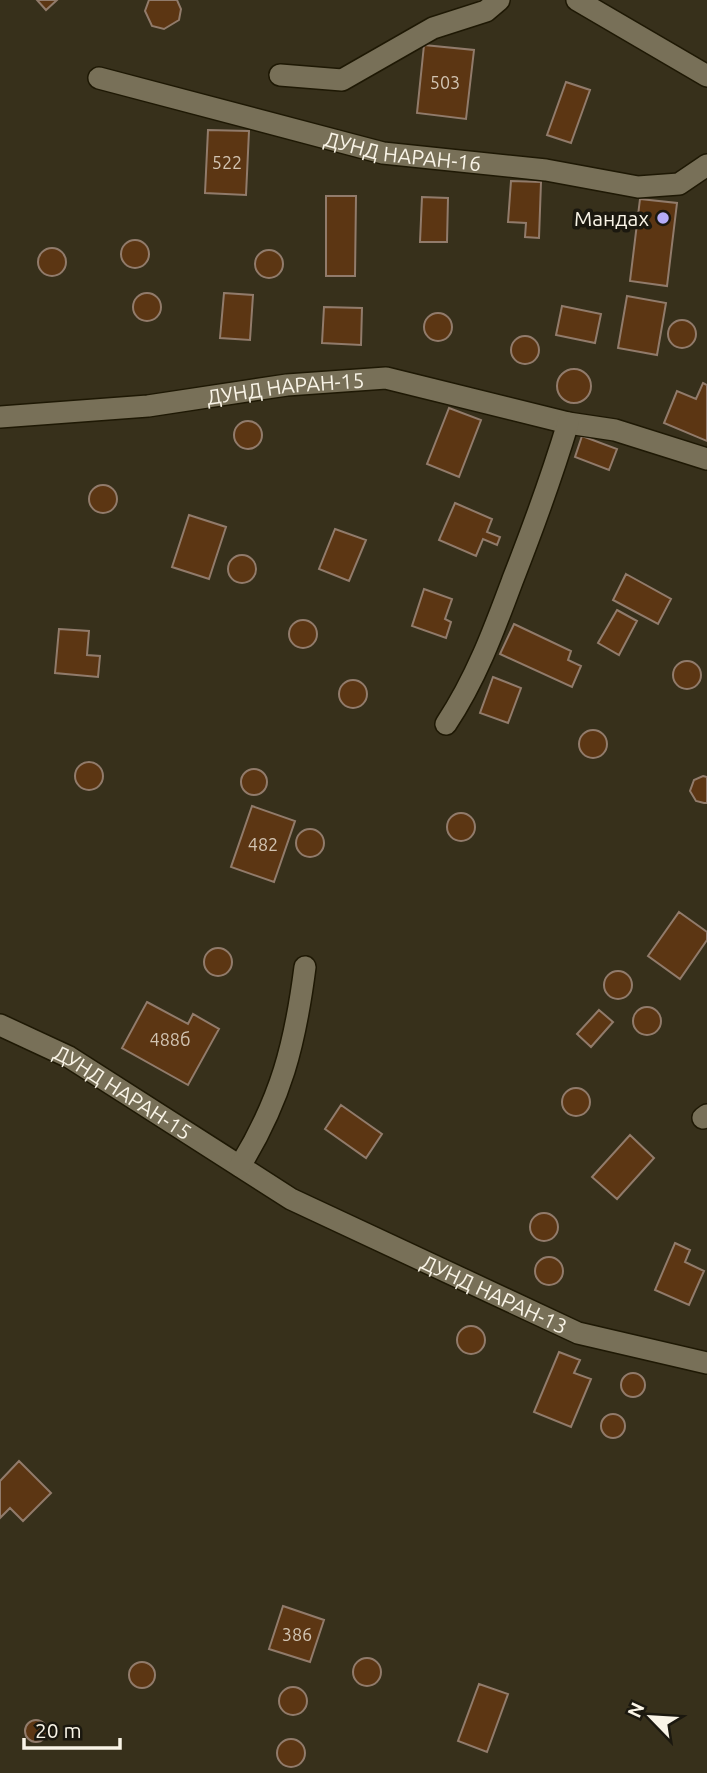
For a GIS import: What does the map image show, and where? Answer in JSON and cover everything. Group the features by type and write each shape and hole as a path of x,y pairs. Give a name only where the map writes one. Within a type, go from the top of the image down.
{"street":[{"path":"279,75 342,80 433,28 486,10 499,0"},
{"path":"576,0 707,76"},
{"name":"ДУНД НАРАН-16","path":"99,78 383,153 546,170 638,187 679,184 707,165"},
{"name":"ДУНД НАРАН-15","path":"0,417 148,406 287,386 386,378 568,423 615,430 707,459"},
{"path":"446,724 469,690 487,648 548,487 568,423"},
{"path":"240,1166 266,1124 285,1071 299,1012 305,967"},
{"name":"ДУНД НАРАН-15","path":"0,1025 69,1057 291,1199"},
{"name":"ДУНД НАРАН-13","path":"291,1199 578,1333 707,1363"}],"building":[{"path":"37,0 57,0 46,10"},
{"path":"149,0 177,0 181,9 179,20 164,29 152,26 145,11"},
{"path":"424,45 474,50 466,119 417,113"},
{"path":"566,82 590,90 571,143 547,135"},
{"path":"208,130 249,131 246,195 205,193"},
{"path":"511,181 541,182 539,238 525,237 526,223 508,222"},
{"path":"326,196 356,196 355,276 326,276"},
{"path":"422,197 448,198 447,242 420,242"},
{"path":"640,199 677,203 667,286 630,281"},
{"path":"135,240 145,244 149,254 145,264 135,268 125,264 121,254 125,244"},
{"path":"52,248 62,252 66,262 62,272 52,276 42,272 38,262 42,252"},
{"path":"269,250 279,254 283,264 279,274 269,278 259,274 255,264 259,254"},
{"path":"147,293 157,297 161,307 157,317 147,321 137,317 133,307 137,297"},
{"path":"224,293 253,295 250,340 220,338"},
{"path":"627,296 666,303 657,355 618,348"},
{"path":"562,306 601,314 595,343 556,335"},
{"path":"324,307 362,308 361,345 322,343"},
{"path":"438,313 448,317 452,327 448,337 438,341 428,337 424,327 428,317"},
{"path":"682,320 692,324 696,334 692,344 682,348 672,344 668,334 672,324"},
{"path":"525,336 535,340 539,350 535,360 525,364 515,360 511,350 515,340"},
{"path":"574,369 586,374 591,386 586,398 574,403 562,398 557,386 562,374"},
{"path":"703,383 707,385 707,441 664,423 677,391 696,399"},
{"path":"449,408 481,420 459,477 427,464"},
{"path":"248,421 258,425 262,435 258,445 248,449 238,445 234,435 238,425"},
{"path":"582,436 617,449 609,470 575,457"},
{"path":"103,485 113,489 117,499 113,509 103,513 93,509 89,499 93,489"},
{"path":"455,503 492,519 487,532 500,537 497,545 483,539 476,556 439,540"},
{"path":"189,515 226,527 209,579 172,567"},
{"path":"335,529 366,540 349,581 319,569"},
{"path":"242,555 252,559 256,569 252,579 242,583 232,579 228,569 232,559"},
{"path":"626,574 671,599 658,624 613,600"},
{"path":"424,589 452,599 445,619 451,622 446,638 412,626"},
{"path":"617,610 637,621 619,655 598,643"},
{"path":"303,620 313,624 317,634 313,644 303,648 293,644 289,634 293,624"},
{"path":"514,624 571,651 568,660 581,666 572,687 500,654"},
{"path":"59,629 89,631 87,655 100,656 98,677 55,673"},
{"path":"687,661 697,665 701,675 697,685 687,689 677,685 673,675 677,665"},
{"path":"493,677 521,688 508,723 480,713"},
{"path":"353,680 363,684 367,694 363,704 353,708 343,704 339,694 343,684"},
{"path":"593,730 603,734 607,744 603,754 593,758 583,754 579,744 583,734"},
{"path":"89,762 99,766 103,776 99,786 89,790 79,786 75,776 79,766"},
{"path":"254,769 264,772 267,782 264,792 254,795 244,792 241,782 244,772"},
{"path":"707,777 707,803 696,801 690,791 694,780"},
{"path":"252,806 295,821 274,882 231,867"},
{"path":"461,813 471,817 475,827 471,837 461,841 451,837 447,827 451,817"},
{"path":"310,829 320,833 324,843 320,853 310,857 300,853 296,843 300,833"},
{"path":"679,912 707,932 707,940 680,979 648,956"},
{"path":"218,948 228,952 232,962 228,972 218,976 208,972 204,962 208,952"},
{"path":"618,971 628,975 632,985 628,995 618,999 608,995 604,985 608,975"},
{"path":"147,1002 188,1024 193,1014 219,1029 188,1085 122,1048"},
{"path":"647,1007 657,1011 661,1021 657,1031 647,1035 637,1031 633,1021 637,1011"},
{"path":"599,1010 613,1022 591,1047 577,1034"},
{"path":"576,1088 586,1092 590,1102 586,1112 576,1116 566,1112 562,1102 566,1092"},
{"path":"341,1105 382,1134 366,1158 325,1129"},
{"path":"630,1135 654,1158 617,1199 592,1177"},
{"path":"544,1213 554,1217 558,1227 554,1237 544,1241 534,1237 530,1227 534,1217"},
{"path":"675,1243 690,1250 685,1262 704,1271 689,1305 655,1290"},
{"path":"549,1257 559,1261 563,1271 559,1281 549,1285 539,1281 535,1271 539,1261"},
{"path":"471,1326 481,1330 485,1340 481,1350 471,1354 461,1350 457,1340 461,1330"},
{"path":"559,1352 580,1360 574,1373 591,1379 571,1427 534,1412"},
{"path":"633,1373 644,1380 645,1385 638,1396 633,1397 622,1390 621,1385 628,1374"},
{"path":"613,1414 624,1421 625,1426 618,1437 613,1438 602,1431 601,1426 608,1415"},
{"path":"19,1461 51,1493 23,1521 10,1508 0,1518 0,1481"},
{"path":"283,1606 324,1620 310,1662 269,1649"},
{"path":"367,1658 377,1662 381,1672 377,1682 367,1686 357,1682 353,1672 357,1662"},
{"path":"142,1662 151,1666 155,1675 151,1684 142,1688 133,1684 129,1675 133,1666"},
{"path":"479,1684 508,1694 487,1752 458,1741"},
{"path":"293,1687 303,1691 307,1701 303,1711 293,1715 283,1711 279,1701 283,1691"},
{"path":"36,1720 44,1723 47,1731 44,1739 36,1742 28,1739 25,1731 28,1723"},
{"path":"291,1739 301,1743 305,1753 301,1763 291,1767 281,1763 277,1753 281,1743"}],"place":[{"name":"Мандах","path":"663,218"}]}
